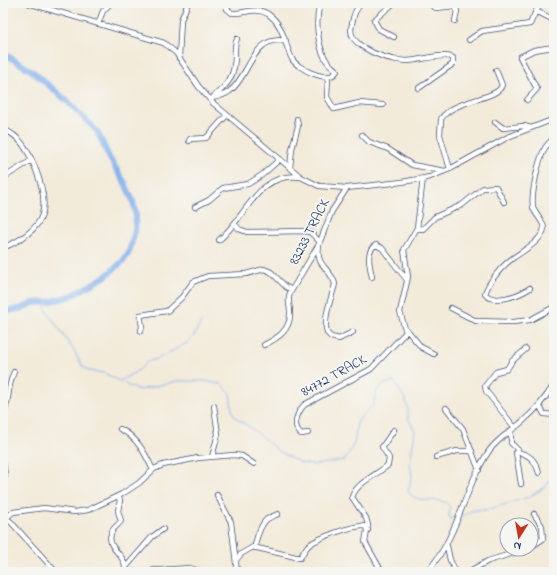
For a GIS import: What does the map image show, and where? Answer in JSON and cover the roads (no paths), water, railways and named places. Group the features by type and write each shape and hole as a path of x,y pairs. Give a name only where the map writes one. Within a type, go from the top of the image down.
{"street":[{"path":"28,3 159,40 168,45 199,87 227,115 290,168 301,176 320,186 347,188 423,178 448,170 498,142 554,119"},
{"path":"98,24 103,11 111,3"},
{"path":"179,58 181,20 188,3"},
{"path":"227,3 227,8 232,13 252,10 266,13 281,28 295,62 317,76 328,77 337,71 326,60 320,43 317,22 320,3"},
{"path":"362,3 354,12 351,32 353,38 364,48 380,56 397,60 413,61 446,55 453,58 454,62 450,66 419,88"},
{"path":"394,3 374,20 379,29 394,37"},
{"path":"427,3 436,8 454,6 457,11 455,21"},
{"path":"469,40 482,31 528,25 532,21 541,3"},
{"path":"536,11 554,20"},
{"path":"211,99 226,87 232,77 234,45 237,39"},
{"path":"211,99 223,95 231,90 242,77 255,54 266,44 275,40 286,41"},
{"path":"527,100 537,88 520,61 520,56 534,50 554,47"},
{"path":"448,170 440,135 439,126 441,119 451,109 500,90 502,83 496,70"},
{"path":"328,77 327,98 334,109 359,102 383,105"},
{"path":"189,141 190,139 206,138 227,115"},
{"path":"290,168 292,149 298,126 297,119"},
{"path":"495,122 502,128 524,126 531,128"},
{"path":"3,129 16,136 22,142 32,160 44,194 42,215 37,225 30,233 3,248"},
{"path":"362,135 369,142 388,149 412,165 448,170"},
{"path":"530,288 512,297 492,298 485,294 504,266 513,258 529,248 543,231 544,225 534,209 533,198 542,155 545,148 554,138"},
{"path":"195,207 209,200 223,188 248,184 262,175 280,159"},
{"path":"3,178 32,160"},
{"path":"219,240 235,224 263,187 284,176 301,176"},
{"path":"423,178 417,228 404,250 408,280 400,312 407,330 421,347 434,354"},
{"path":"417,228 423,229 437,215 462,205 485,187 496,187 504,202"},
{"name":"83233 TRACK","path":"264,345 279,337 287,327 290,312 288,297 319,243 332,211 347,188"},
{"path":"235,224 239,229 247,232 306,231 311,233 319,243 318,258 335,284 329,303 326,326 327,333 331,337 339,339 353,332"},
{"path":"372,277 370,257 372,248 376,245 382,248 408,280"},
{"path":"141,331 142,326 140,315 167,311 182,297 194,282 204,277 246,274 264,269 271,272 286,288 292,290"},
{"path":"451,308 476,321 513,322 530,320 554,307"},
{"name":"84772 TRACK","path":"308,433 300,434 296,425 298,413 304,404 375,367 398,343 407,330"},
{"path":"521,484 516,452 518,450 511,443 513,429 486,391 485,386 496,372 507,369 512,361 526,349"},
{"path":"3,416 8,405 10,384 14,372"},
{"path":"427,572 447,546 479,470 490,450 539,405 554,384"},
{"path":"539,405 546,414 554,415"},
{"path":"212,457 218,434 214,406"},
{"path":"446,408 460,424 479,470"},
{"path":"120,429 133,437 148,458 153,470"},
{"path":"382,572 365,542 368,530 366,518 352,496 372,476 388,465 389,460 382,447 394,430"},
{"path":"436,457 457,451 472,451"},
{"path":"516,452 525,454 532,458 539,472"},
{"path":"5,513 44,508 84,512 118,496 139,483 153,470 163,465 212,457 238,455 254,464"},
{"path":"3,462 5,475 3,483"},
{"path":"217,495 231,522 237,559 237,572"},
{"path":"118,496 120,500 118,511 121,521 112,531 110,537 113,548 122,557 125,570"},
{"path":"5,513 56,572"},
{"path":"255,548 257,539 265,522 270,517 278,514"},
{"path":"539,522 542,526 543,537 539,542"},
{"path":"237,559 243,552 252,548 300,558 307,546 327,536 357,526 364,526 368,530"},
{"path":"125,570 152,537 162,529"},
{"path":"447,546 450,560 456,572"},
{"path":"468,572 485,562 501,557"},
{"path":"129,572 190,568 203,572"}],"waterway":[{"path":"3,53 32,71 67,101 97,131 110,159 125,183 133,201 136,216 135,231 129,252 123,261 106,276 71,296 49,302 33,303 23,308 3,312"},
{"path":"44,303 48,313 71,346 83,367 90,371 104,373 140,390 177,381 204,381 221,384 230,393 232,410 235,417 259,434 278,451 301,463 314,465 345,460 354,444 357,423 364,413 373,406 377,390 384,384 394,381 405,399 408,408 408,418 415,431 410,463 412,476 408,492 418,499 436,500 446,503 450,507 450,518 456,520"},
{"path":"121,380 139,370 147,362 159,358 185,344 194,336 201,322"},
{"path":"460,517 474,510 486,510 529,497 545,487 554,475"}]}
